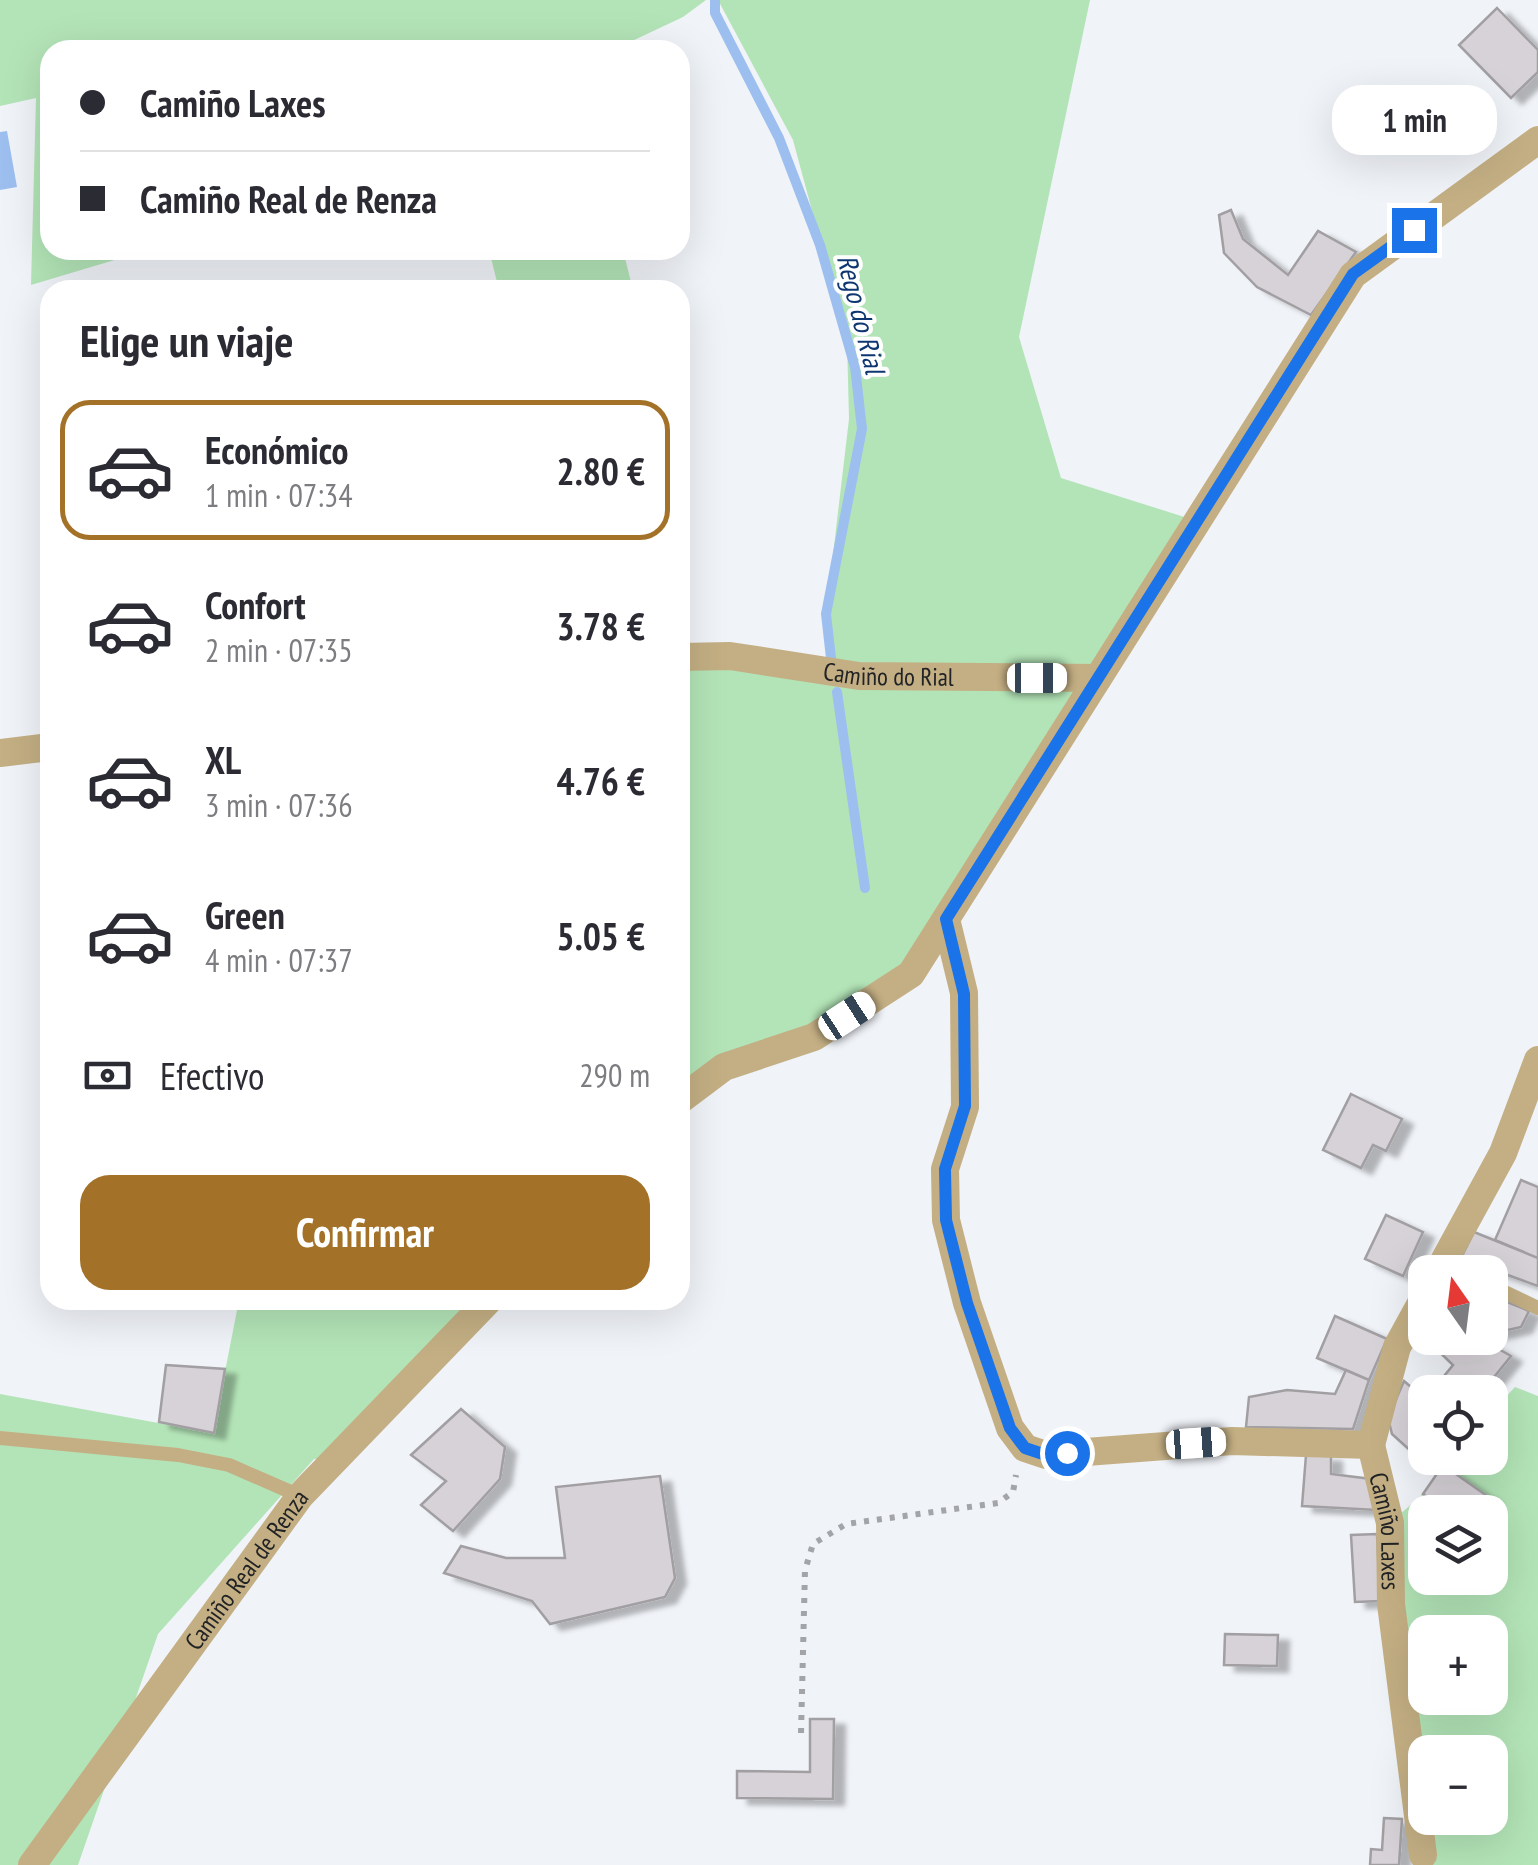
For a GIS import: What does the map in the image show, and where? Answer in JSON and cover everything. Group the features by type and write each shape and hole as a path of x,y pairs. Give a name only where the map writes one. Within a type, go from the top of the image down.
{"street":[{"path":"690,1093 724,1068 814,1037 912,974 1353,274 1538,140"},
{"name":"Camiño do Rial","path":"690,657 730,656 859,676 1098,678"},
{"path":"0,753 40,748"},
{"path":"946,919 964,994 965,1106 945,1169 946,1220 967,1303 1010,1428 1025,1448"},
{"path":"1455,1255 1503,1153 1538,1060"},
{"name":"Camiño Real de Renza","path":"32,1865 300,1496 479,1310"},
{"name":"Camiño Laxes","path":"1408,1328 1397,1348 1371,1446 1390,1523 1391,1604 1423,1855"},
{"name":"Camiño Laxes","path":"1025,1448 1046,1455 1232,1440 1371,1446"}],"lane":[{"path":"1508,1294 1538,1308"},
{"path":"0,1438 178,1455 229,1465 300,1496"}],"path":[{"path":"801,1733 805,1570 813,1544 846,1524 998,1503 1013,1492 1025,1448"}],"green space":[{"path":"0,0 706,0 683,17 634,40 40,40 40,260 115,260 31,285 36,98 0,106"},
{"path":"718,0 1090,0 1019,337 1061,478 1197,521 909,972 690,1088 690,649 858,675 831,658 826,614 849,419 847,341 793,140"},
{"path":"492,260 626,260 630,280 496,280"},
{"path":"237,1310 473,1310 339,1460 314,1459 158,1634 78,1865 0,1865 0,1394 213,1433"},
{"path":"1515,1387 1538,1396 1538,1865 1427,1865 1428,1835 1508,1835 1508,1735 1418,1735 1415,1715 1508,1715 1508,1615 1408,1615 1408,1659 1390,1523 1408,1507 1408,1595 1508,1595 1508,1495 1423,1494 1437,1475 1508,1475 1508,1395"}],"water":[{"path":"7,131 17,187 0,190 0,132"}],"building":[{"path":"1497,8 1538,50 1538,72 1511,98 1459,45"},
{"path":"1231,210 1243,239 1288,275 1318,231 1356,252 1311,315 1257,287 1224,253 1219,215"},
{"path":"1351,1094 1402,1119 1386,1151 1373,1145 1361,1168 1323,1150"},
{"path":"1521,1180 1538,1187 1538,1258 1495,1240"},
{"path":"1386,1215 1423,1232 1413,1255 1408,1255 1403,1276 1365,1259"},
{"path":"1474,1232 1538,1258 1538,1286 1508,1275 1508,1255 1462,1255"},
{"path":"1508,1302 1529,1311 1521,1327 1508,1330"},
{"path":"1335,1316 1387,1339 1369,1380 1317,1358"},
{"path":"1443,1355 1511,1356 1496,1375 1445,1375 1453,1365"},
{"path":"166,1365 225,1369 214,1433 159,1422"},
{"path":"1346,1370 1369,1380 1353,1429 1246,1427 1249,1397 1287,1390 1335,1394"},
{"path":"1404,1381 1408,1384 1408,1448 1392,1434 1388,1418"},
{"path":"461,1409 505,1447 500,1479 453,1531 421,1505 446,1481 411,1455"},
{"path":"1306,1455 1331,1456 1331,1474 1371,1479 1377,1510 1302,1506"},
{"path":"1436,1475 1457,1475 1486,1495 1424,1495"},
{"path":"660,1476 675,1578 665,1597 550,1624 532,1601 444,1573 461,1546 506,1558 565,1558 556,1487"},
{"path":"1377,1534 1380,1601 1355,1602 1351,1535"},
{"path":"1225,1634 1278,1635 1277,1666 1224,1665"},
{"path":"810,1719 834,1719 833,1799 737,1798 737,1771 810,1772"},
{"path":"1384,1818 1402,1819 1399,1865 1370,1865 1371,1849 1382,1850"}],"waterway":[{"name":"Rego do Rial","path":"715,0 715,13 779,138 820,245 855,367 862,429 826,614 831,658"},
{"name":"Rego do Rial","path":"837,692 865,888"}],"route":[{"path":"1067,1453 1046,1455 1025,1448 1010,1428 967,1303 946,1220 945,1169 965,1106 964,994 946,919 1353,274 1414,230"}]}
